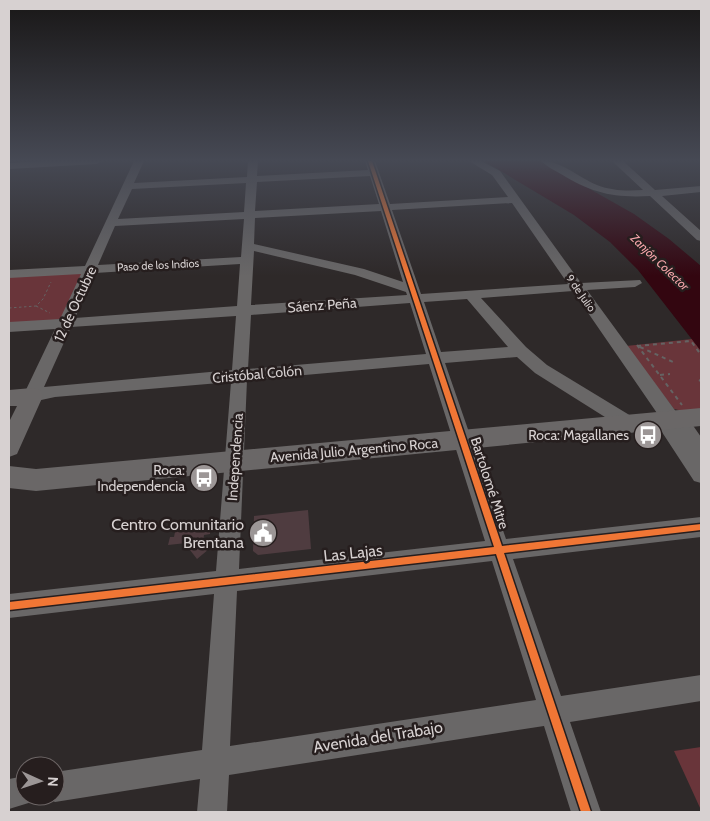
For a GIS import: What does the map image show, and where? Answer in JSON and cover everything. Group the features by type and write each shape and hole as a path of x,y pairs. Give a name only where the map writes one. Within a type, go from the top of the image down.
{"main road":[{"name":"Cristóbal Colón","path":"9,398 32,396"},
{"name":"12 de Octubre","path":"9,447 32,396"},
{"name":"Avenida Julio Argentino Roca","path":"9,488 36,480 630,424 680,417"},
{"name":"Avenida Julio Argentino Roca","path":"9,477 36,480"}],"street":[{"name":"12 de Octubre","path":"32,396 122,199"},
{"name":"Independencia","path":"212,812 251,199"},
{"name":"Bartolomé Mitre","path":"382,199 586,812"},
{"path":"660,199 701,237"},
{"path":"112,223 515,200"},
{"name":"9 de Julio","path":"515,200 577,287 680,417 701,451"},
{"name":"Paso de los Indios","path":"9,274 91,269 248,253 359,272 414,294"},
{"name":"Sáenz Peña","path":"9,327 244,310 414,294 470,294 635,282"},
{"path":"470,294 513,352 552,378 630,424"},
{"name":"Cristóbal Colón","path":"32,396 56,391 513,352"},
{"name":"9 de Julio","path":"680,417 701,475"},
{"name":"Las Lajas","path":"9,606 701,527"},
{"name":"Avenida del Trabajo","path":"65,785 701,688"}],"path":[{"path":"9,308 25,309 40,304 51,282 43,283"},
{"path":"36,306 52,314"},
{"path":"633,347 691,341 701,355"},
{"path":"637,346 660,375 680,417"},
{"path":"637,346 673,362"},
{"path":"654,376 670,374"}],"shaded area":[{"path":"85,271 62,318 53,321 9,324 9,276"},
{"path":"692,339 701,351 701,409 683,411 674,409 626,346"},
{"path":"701,747 701,810 674,751"}],"water":[{"name":"Zanjón Colector","path":"548,199 608,199 634,214 669,239 701,266 701,351 638,270 610,242 574,215"}],"building":[{"path":"308,510 311,549 258,555 253,551 254,516"},
{"path":"211,522 210,534 204,535 203,542 209,549 197,559 190,550 196,545 196,542 168,545 170,537 174,537 175,532 197,529 198,523"}],"cycle path":[{"path":"383,199 586,812"},
{"path":"9,606 701,527"}],"place":[{"name":"Roca: Magallanes","path":"648,435"},
{"name":"Roca: Independencia","path":"204,478"},
{"name":"Centro Comunitario Brentana","path":"263,533"}]}
